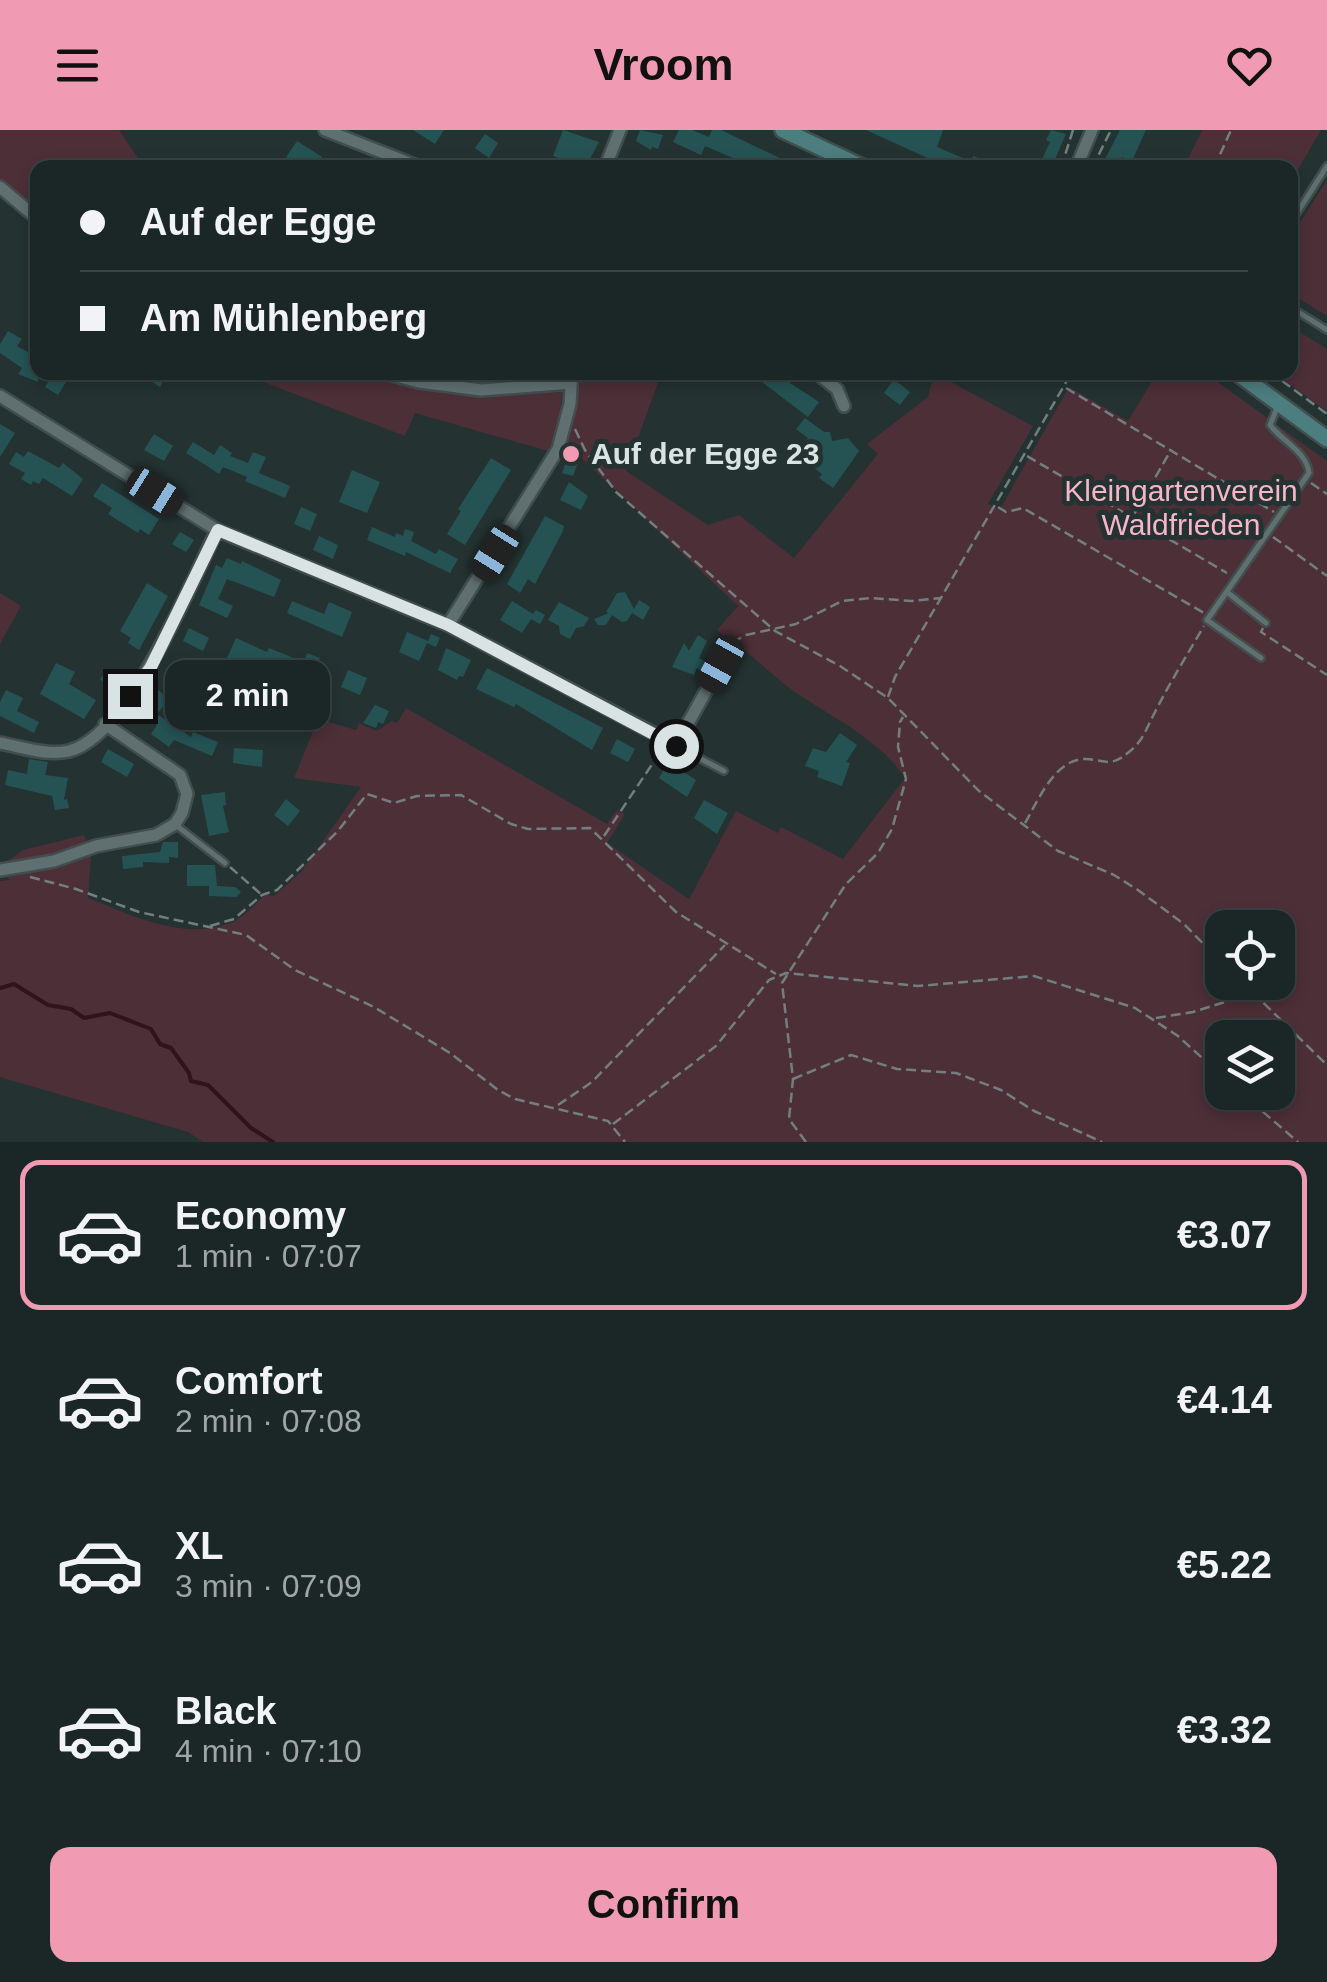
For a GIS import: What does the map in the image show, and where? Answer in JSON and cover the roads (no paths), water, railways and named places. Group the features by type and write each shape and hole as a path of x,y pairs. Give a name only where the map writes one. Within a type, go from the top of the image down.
{"main road":[{"path":"784,130 847,160"},
{"path":"1246,380 1327,440"}],"street":[{"path":"325,130 402,160"},
{"path":"608,160 620,130"},
{"path":"1079,160 1092,130"},
{"path":"0,187 30,212"},
{"path":"425,380 481,390 557,380"},
{"path":"448,625 558,448 572,380"},
{"path":"826,380 838,389 844,406"},
{"path":"0,396 218,530 448,625 671,743 721,664"},
{"path":"0,743 44,752 69,751 90,740 151,667 218,530"},
{"path":"0,870 54,861 96,846 156,834 174,824 182,813 186,794 180,776 105,724"}],"lane":[{"path":"1298,211 1327,166"},
{"path":"1298,312 1327,330"},
{"path":"1262,658 1208,618 1306,479 1308,464 1270,425 1279,406"},
{"path":"1227,592 1266,623"},
{"path":"671,743 724,771"},
{"path":"174,824 225,863"}],"waterway":[{"path":"0,988 14,984 48,1005 71,1009 84,1018 110,1013 151,1029 160,1044 171,1048 191,1081 208,1085 251,1128 273,1142"}],"place":[{"name":"Auf der Egge 23","path":"571,454"}],"park label":[{"name":"Kleingartenverein Waldfrieden","path":"1181,508"}]}
